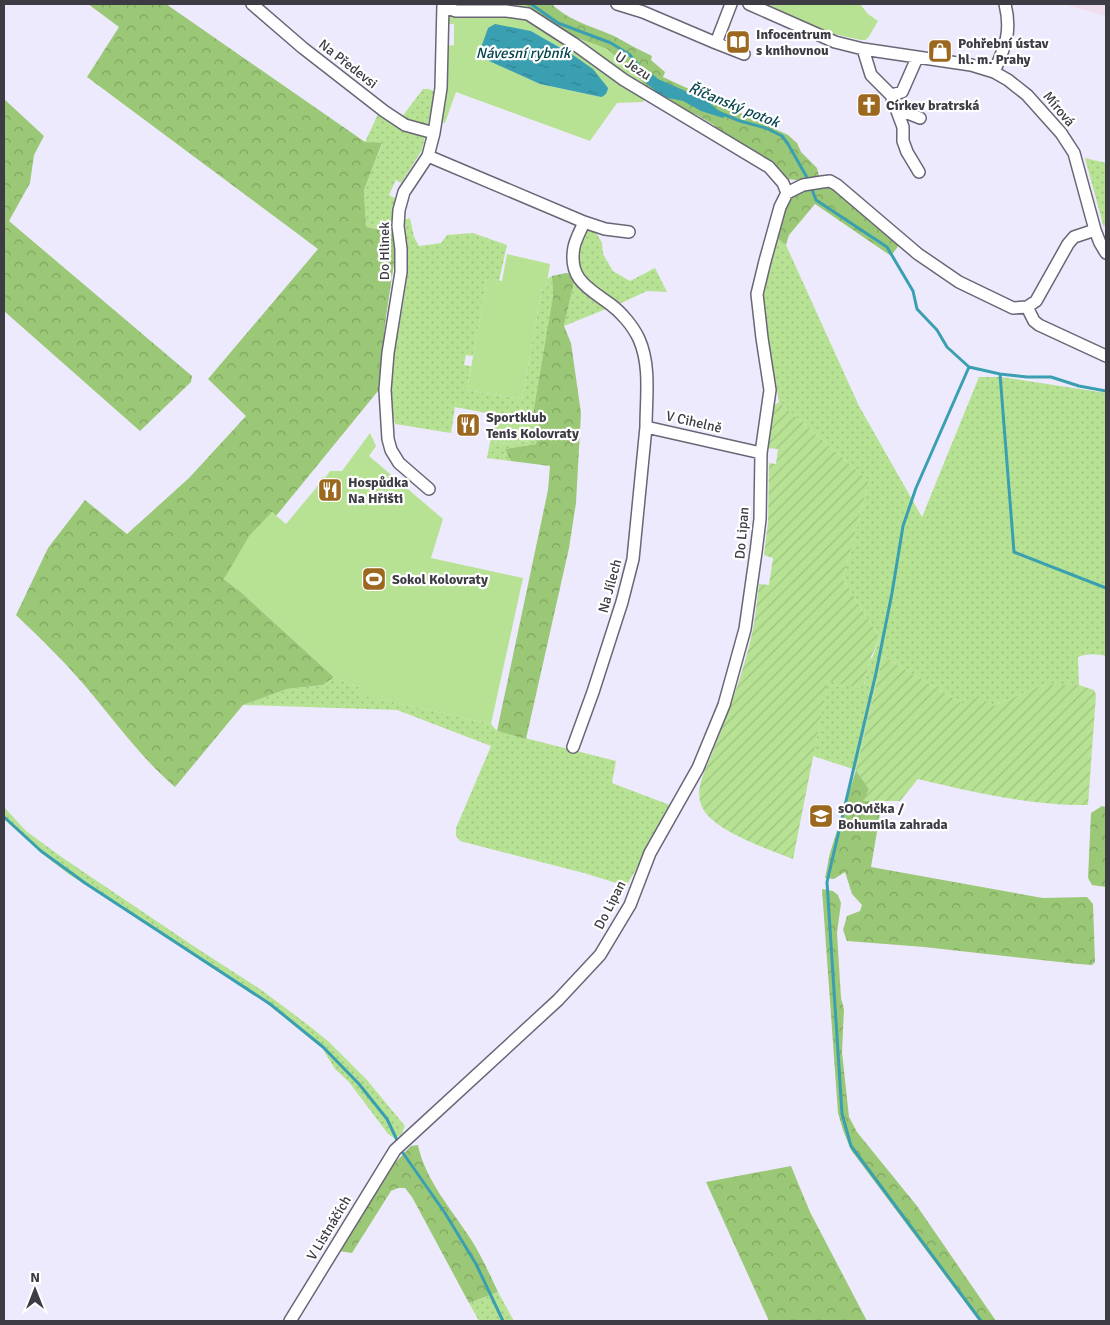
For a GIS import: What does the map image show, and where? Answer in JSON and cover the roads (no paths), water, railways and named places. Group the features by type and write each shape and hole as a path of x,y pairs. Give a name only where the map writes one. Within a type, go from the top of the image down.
{"street":[{"name":"Na Předevsi","path":"252,4 304,48 404,126 434,132"},
{"path":"617,4 643,12 744,54"},
{"path":"716,43 731,4"},
{"name":"Mírová","path":"750,4 835,42 863,49 971,65 994,72 1008,80 1027,95 1061,133 1074,153 1095,230 1106,253"},
{"path":"994,72 1006,45 1009,32 1005,4"},
{"name":"Do Hlinek","path":"429,489 399,463 391,450 388,439 385,390 388,353 401,272 398,226 399,210 404,192 428,156 434,132 441,88 444,5"},
{"name":"U Jezu","path":"444,5 456,11 506,11 528,14 573,43 624,80 769,167 783,184 787,193"},
{"path":"863,49 871,75 891,95 903,127 903,141 919,172"},
{"path":"891,95 902,92 917,58"},
{"path":"897,109 920,118"},
{"path":"428,156 605,230 629,232"},
{"path":"787,193 803,185 830,181 918,254 959,282 1007,306 1019,308 1027,306 1039,298 1074,236 1095,230"},
{"name":"Do Lipan","path":"395,1150 558,1000 600,955 630,905 650,853 698,768 726,697 745,629 760,519 761,453 770,390 758,294 780,207 787,193"},
{"name":"V Cihelně","path":"584,222 574,247 573,269 586,288 611,305 630,324 639,339 645,358 647,375 646,427 761,453"},
{"path":"1027,306 1034,321 1039,325 1106,356"},
{"name":"Na Jílech","path":"573,747 620,611 633,559 646,427"},
{"name":"V Listnáčích","path":"290,1321 395,1150"}],"water":[{"name":"Návesní rybník","path":"495,24 531,31 573,55 593,69 608,88 606,94 601,97 540,84 478,56 488,28"},
{"path":"649,71 658,79 706,100 725,116 723,118 701,111 683,101 663,97 647,84 643,77"}],"waterway":[{"name":"Říčanský potok","path":"531,4 558,23 611,43 630,55 648,77"},
{"name":"Říčanský potok","path":"718,112 740,121 766,128 782,136 809,181"},
{"name":"Říčanský potok","path":"811,187 816,200 887,247 913,291 917,309 937,330 947,347 969,367 1000,374 1051,377 1079,386 1106,391"},
{"path":"969,367 916,488 903,526 876,673 827,882 842,1114 851,1146 981,1321"},
{"path":"1000,374 1014,552 1106,588"},
{"path":"4,817 41,851 85,883 270,1004 323,1047 359,1084 387,1119 397,1140"},
{"path":"403,1153 445,1213 476,1264 503,1321"}],"place":[{"name":"Infocentrum s knihovnou","path":"738,42"},
{"name":"Pohřební ústav hl. m. Prahy","path":"940,51"},
{"name":"Církev bratrská","path":"869,105"},
{"name":"Sportklub Tenis Kolovraty","path":"468,425"},
{"name":"Hospůdka Na Hřišti","path":"330,490"},
{"name":"Sokol Kolovraty","path":"374,579"},
{"name":"sOOvička / Bohumila zahrada","path":"821,816"}]}
